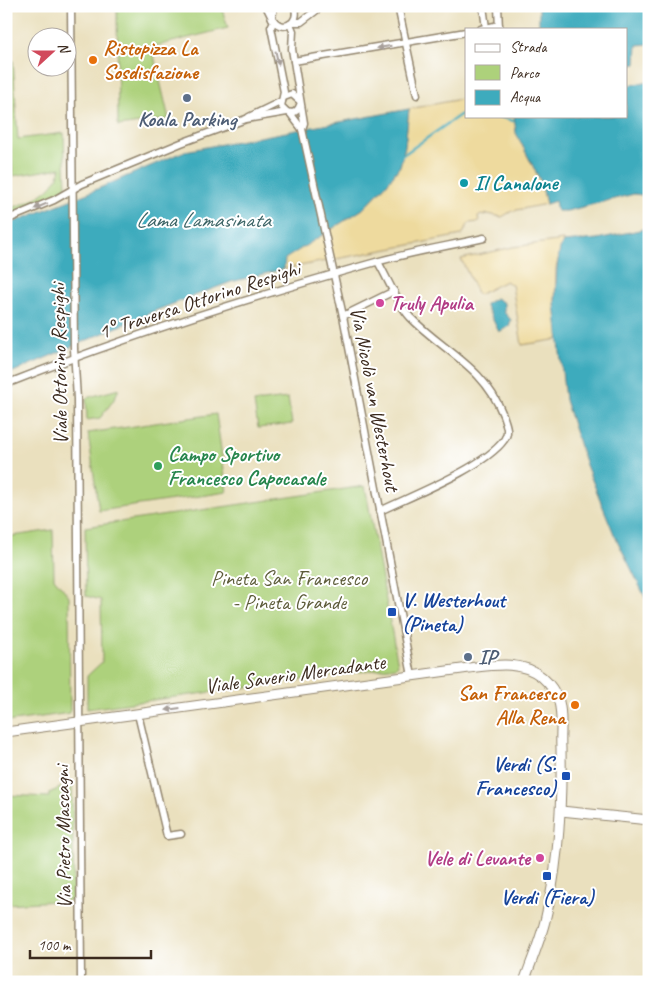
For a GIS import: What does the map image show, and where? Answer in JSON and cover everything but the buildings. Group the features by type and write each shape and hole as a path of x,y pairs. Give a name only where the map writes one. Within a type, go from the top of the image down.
{"main road":[{"name":"Viale Saverio Mercadante","path":"6,732 480,667 519,666 537,674 547,682 556,695 561,717 561,811 555,864 545,922 524,982"},
{"path":"561,811 649,820"}],"street":[{"name":"Viale Ottorino Respighi","path":"71,6 78,722"},
{"path":"266,6 273,19 283,26 301,22 322,6"},
{"name":"Via Nicolò van Westerhout","path":"274,6 270,27 283,99 282,106 302,129 343,316 412,676"},
{"name":"Via Nicolò van Westerhout","path":"294,6 296,15 292,23 294,61 304,123 302,129"},
{"path":"398,6 416,95"},
{"path":"483,6 483,28 499,27 498,6"},
{"path":"294,61 465,32"},
{"path":"6,220 163,151 246,119 292,94 300,103 298,110 288,113 246,119"},
{"name":"1° Traversa Ottorino Respighi","path":"6,384 75,354 333,272 484,238"},
{"path":"378,262 409,316 463,360 483,380 498,403 508,429 507,435 489,455 476,464 380,511"},
{"path":"343,316 394,290"},
{"path":"138,714 167,836 181,834"},
{"name":"Via Pietro Mascagni","path":"78,722 81,982"}],"green space":[{"path":"81,6 221,6 228,28 152,47 169,119 118,126 117,8"},
{"path":"13,60 18,139 64,133 66,188 60,194 6,217 6,210 32,200 46,191 52,185 61,168 13,176 10,143 6,143 6,61"},
{"path":"119,389 113,401 100,418 87,420 86,398"},
{"path":"288,398 292,424 258,428 254,402"},
{"name":"Campo Sportivo Francesco Capocasale","path":"216,414 227,492 99,511 88,433"},
{"name":"Pineta San Francesco - Pineta Grande","path":"365,486 398,665 396,667 87,709 87,676 102,662 101,600 86,596 85,527"},
{"path":"53,530 54,578 69,596 70,713 6,722 6,537"},
{"path":"72,784 74,900 6,904 6,795 49,797 49,793"}],"sand":[{"name":"Il Canalone","path":"465,98 465,118 515,118 521,143 541,182 546,204 512,211 502,217 488,214 478,216 479,222 469,223 462,235 284,269 284,259 363,209 386,185 400,166 405,146 409,109"},
{"path":"563,240 556,268 555,304 560,339 522,345 512,285 506,281 478,295 461,259 513,247"}],"water":[{"path":"539,6 649,6 649,44 637,45 636,64 628,66 628,28 539,28"},
{"path":"649,81 649,196 634,194 567,211 557,211 555,201 546,204 541,182 516,133 514,118 628,118 628,86"},
{"name":"Lama Lamasinata","path":"409,109 405,146 400,166 386,185 363,209 285,259 284,269 231,282 157,310 6,375 6,225 88,193 185,151"},
{"path":"649,228 649,605 614,534 586,465 565,400 555,304 557,267 560,248 564,242 597,239"},
{"path":"496,298 504,303 504,312 511,320 509,326 499,332 485,304"}],"waterway":[{"name":"Lama Lamasinata","path":"400,157 465,113"},
{"name":"Lama Lamasinata","path":"503,118 513,121"}],"place":[{"name":"Ristopizza La Sosdisfazione","path":"93,60"},
{"name":"Koala Parking","path":"187,98"},
{"name":"Il Canalone","path":"464,183"},
{"name":"Truly Apulia","path":"380,303"},
{"name":"Campo Sportivo Francesco Capocasale","path":"158,466"},
{"name":"V. Westerhout (Pineta)","path":"392,612"},
{"name":"IP","path":"468,657"},
{"name":"San Francesco Alla Rena","path":"575,705"},
{"name":"Verdi (S. Francesco)","path":"566,776"},
{"name":"Vele di Levante","path":"540,858"},
{"name":"Verdi (Fiera)","path":"547,876"}]}
